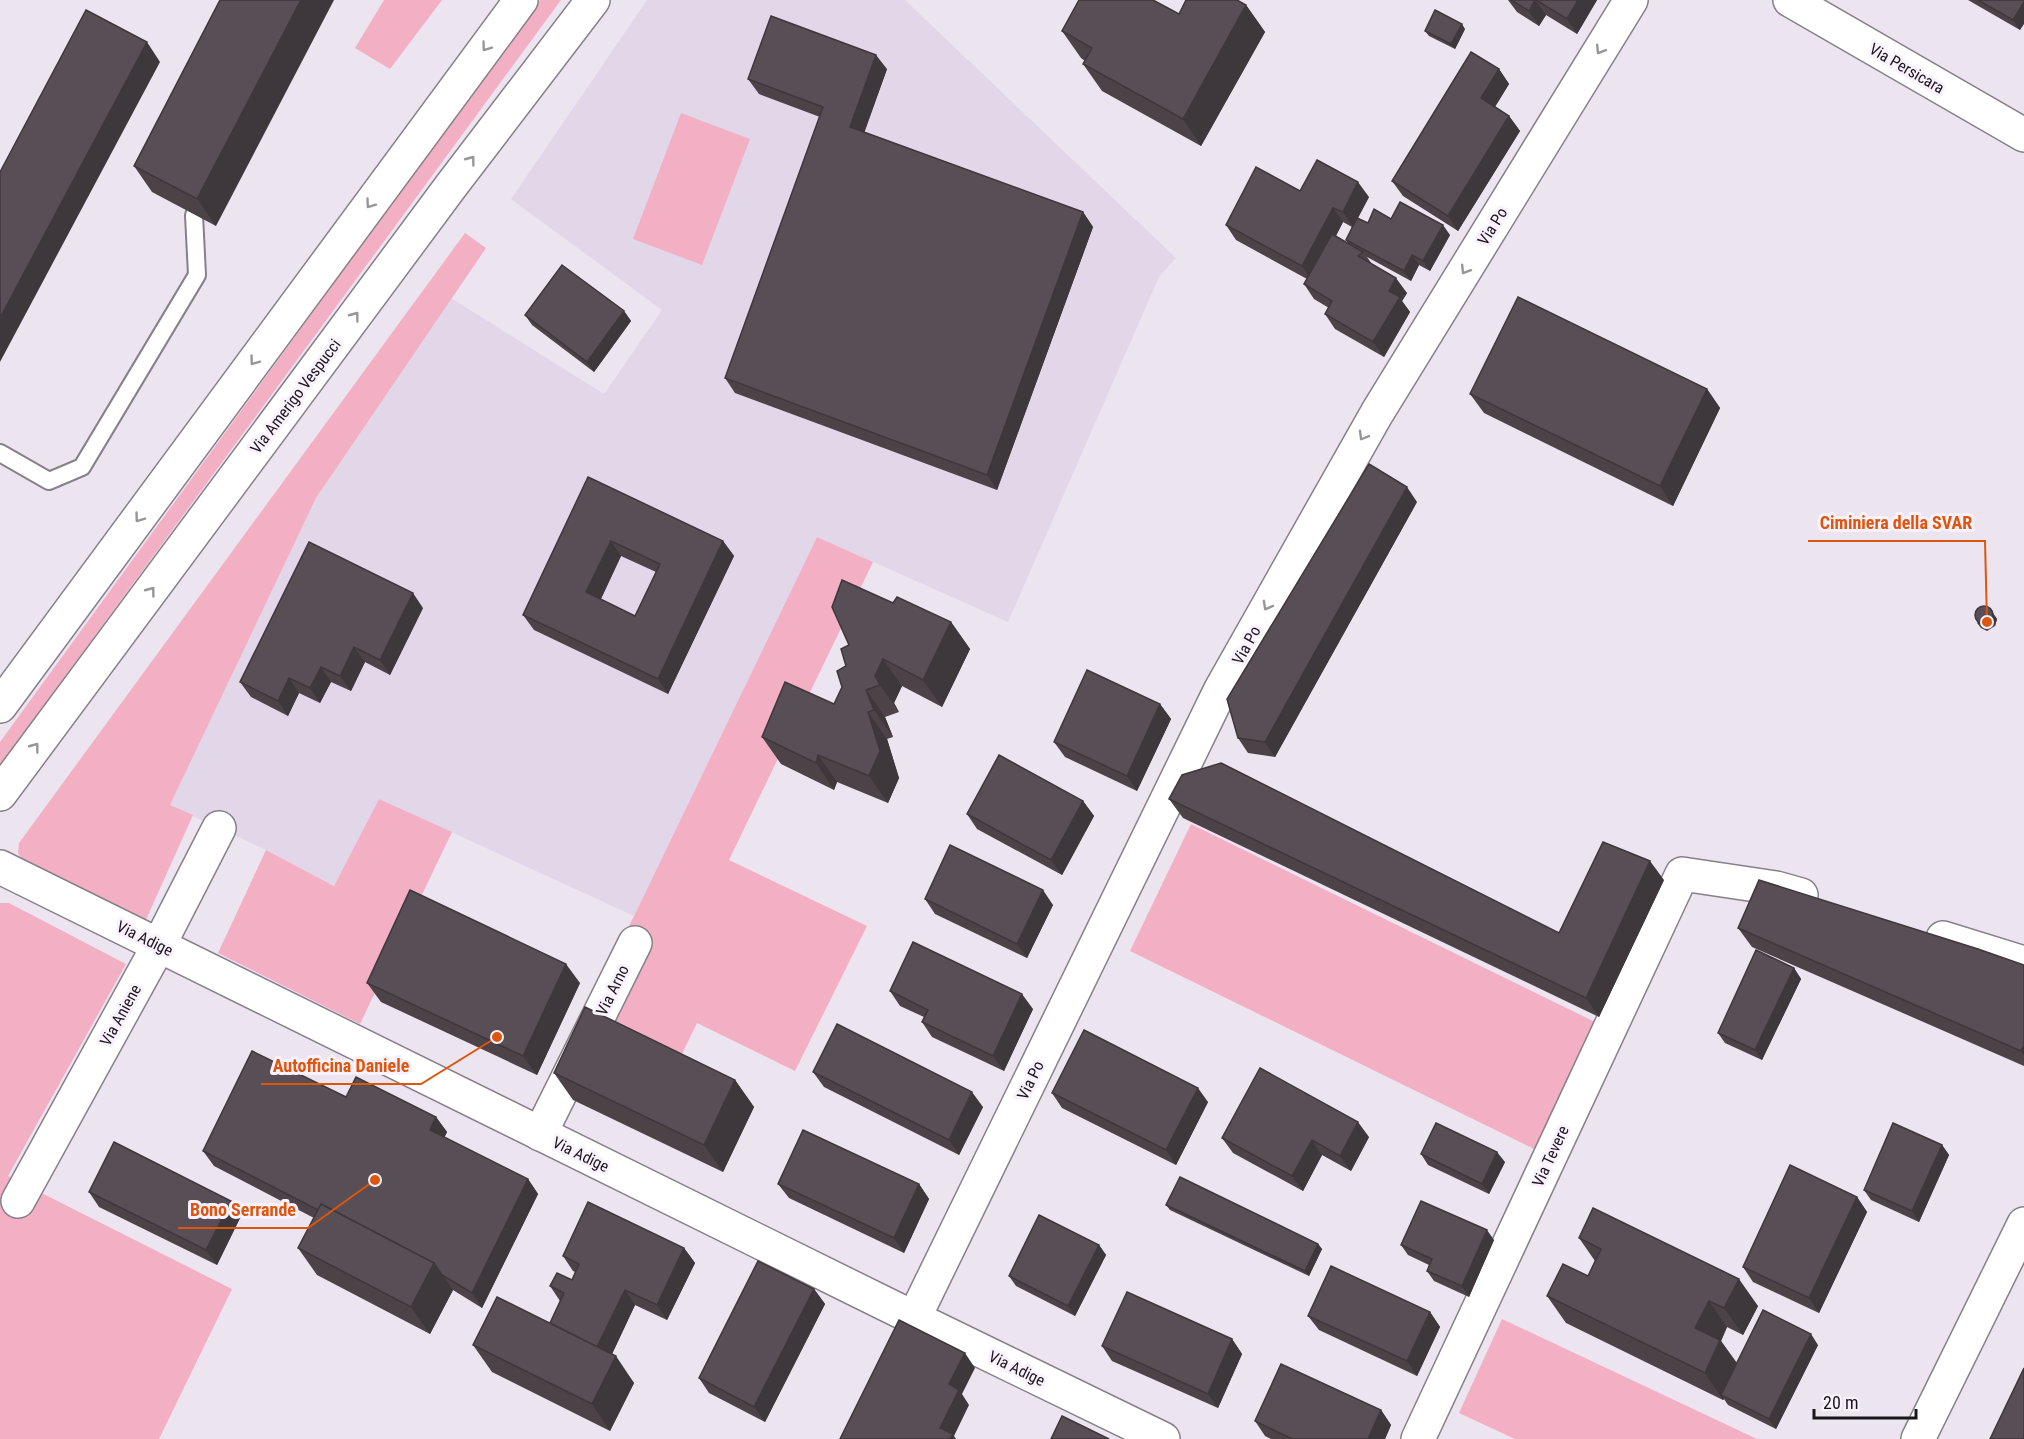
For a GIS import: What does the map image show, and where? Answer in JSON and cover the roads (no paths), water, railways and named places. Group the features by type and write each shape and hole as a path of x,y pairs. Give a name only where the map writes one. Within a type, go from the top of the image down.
{"street":[{"path":"0,706 521,0"},
{"name":"Via Amerigo Vespucci","path":"0,794 593,0"},
{"name":"Via Po","path":"914,1318 1221,689 1377,413 1631,0"},
{"name":"Via Persicara","path":"1790,0 2024,135"},
{"name":"Via Aniene","path":"18,1201 159,945 219,828"},
{"name":"Via Adige","path":"0,867 1163,1439"},
{"name":"Via Tevere","path":"1418,1439 1682,874 1776,888 1833,905"},
{"path":"1911,929 2024,963"},
{"name":"Via Arno","path":"540,1134 635,943"},
{"path":"1918,1439 2024,1224"}],"lane":[{"path":"0,453 49,480 82,467 197,275 195,215"}],"place":[{"name":"Ciminiera della SVAR","path":"1987,622"},
{"name":"Autofficina Daniele","path":"497,1037"},
{"name":"Bono Serrande","path":"375,1180"}]}
